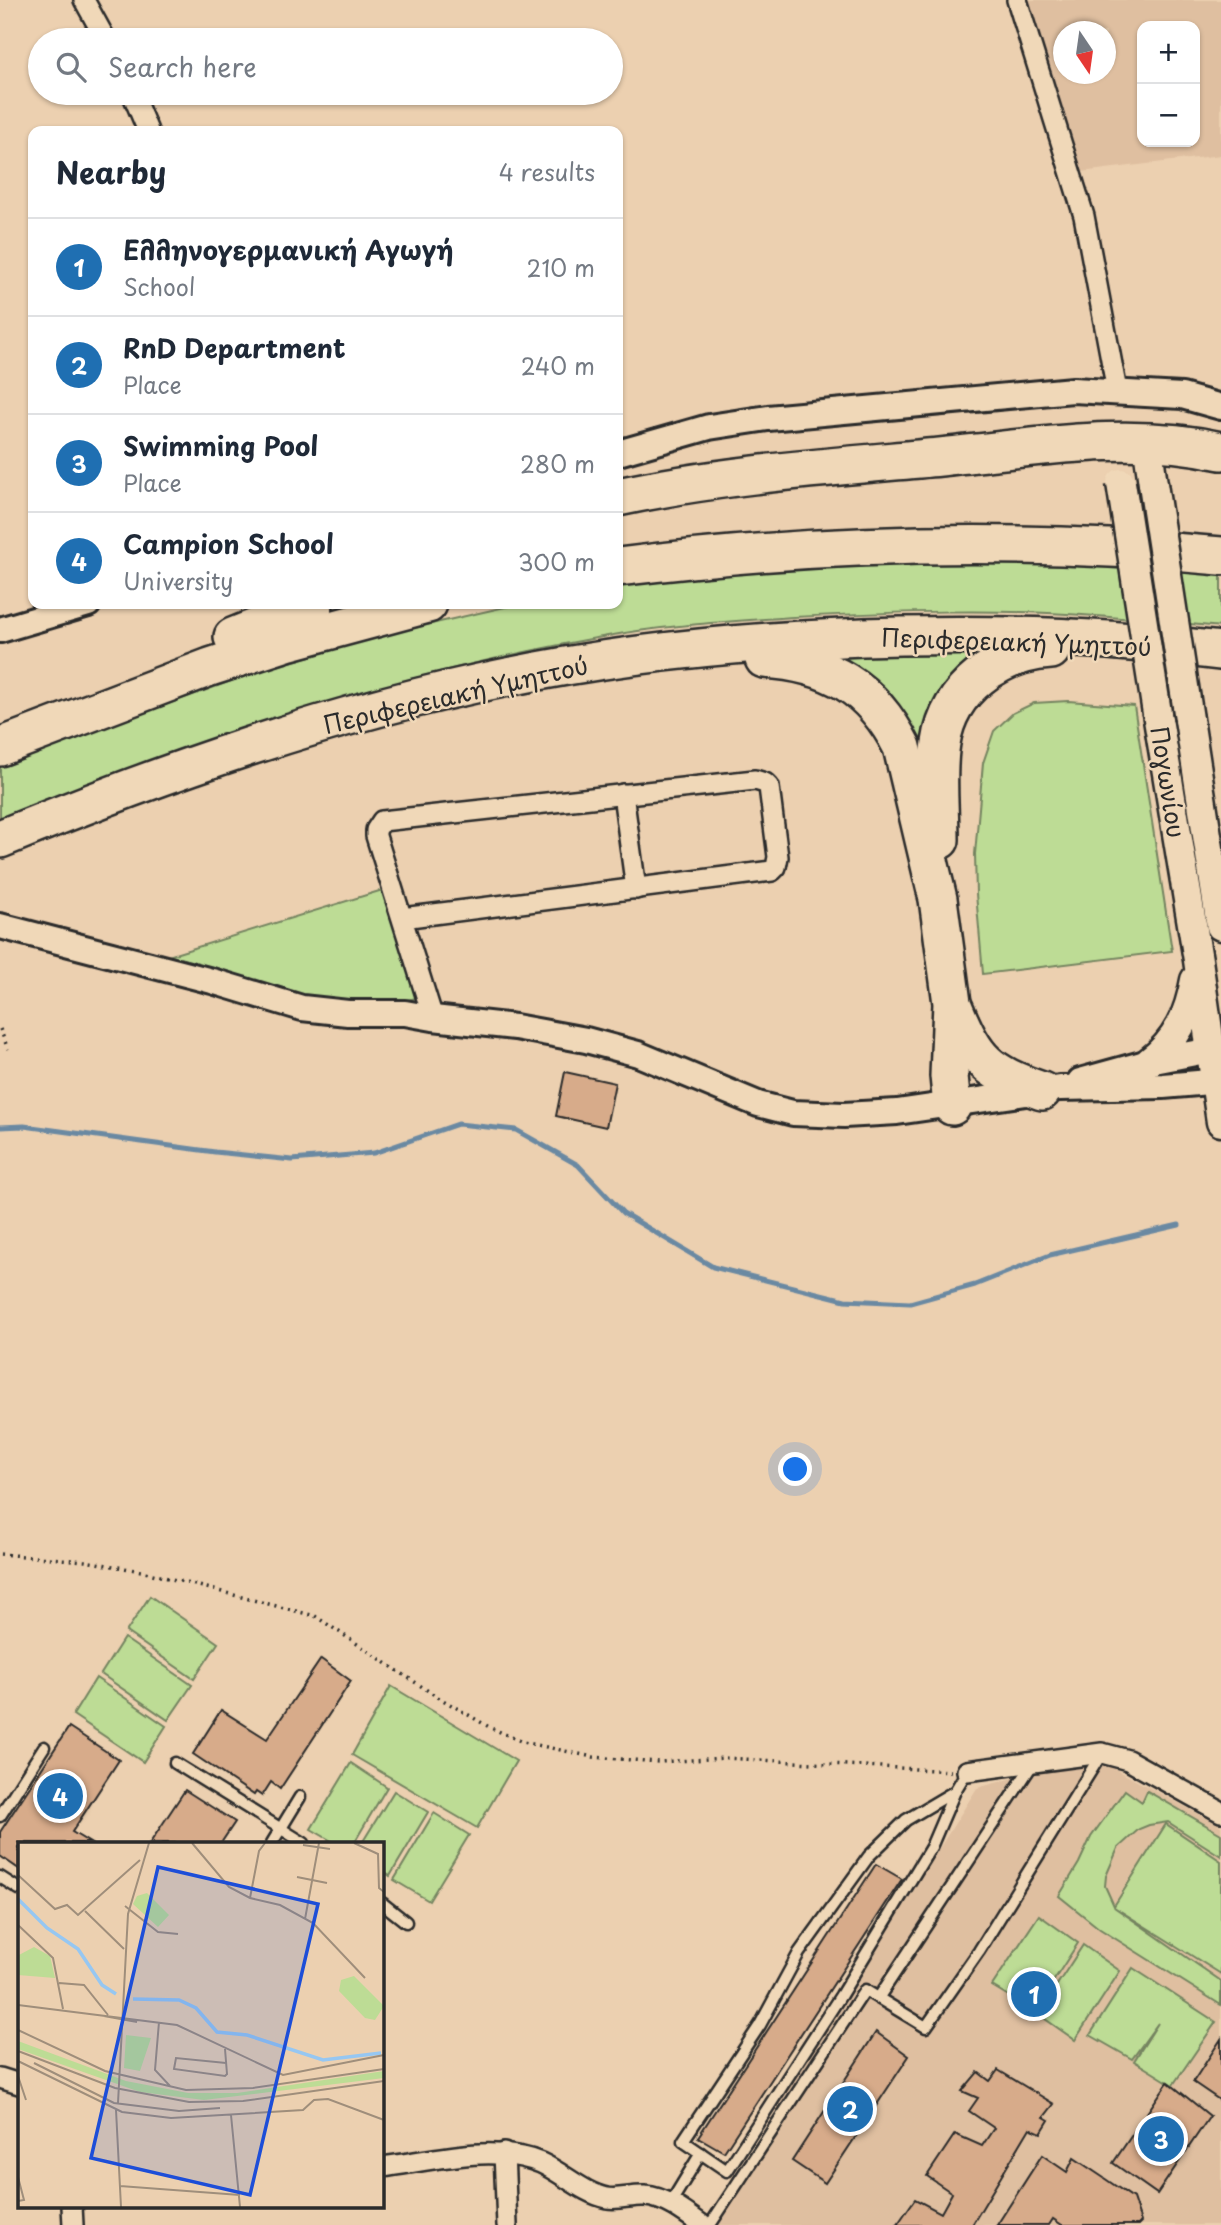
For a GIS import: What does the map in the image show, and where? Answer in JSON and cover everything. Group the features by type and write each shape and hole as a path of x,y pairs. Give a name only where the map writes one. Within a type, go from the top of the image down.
{"highway":[{"path":"623,496 727,477 1131,441 1171,442 1221,451"},
{"path":"623,566 736,554 881,544 1068,545 1221,556"},
{"path":"0,746 84,700 302,609"},
{"path":"0,746 209,667 409,609"},
{"name":"Περιφερειακή Υμηττού","path":"0,839 161,778 311,727 411,699 508,677 642,654 741,643 970,635 1107,640 1221,651"},
{"path":"938,899 941,740 954,705 967,688 983,673 1021,654 1150,644"},
{"path":"642,654 697,662 759,659 786,660 813,666 839,676 859,690 891,725 902,747 938,899 958,1017 972,1065 961,1104"},
{"path":"958,1017 970,1045 987,1065 1021,1083 1051,1090"}],"main road":[{"name":"Πογωνίου","path":"1131,441 1121,483 1198,960 1216,1049 1221,1122"},
{"name":"Πογωνίου","path":"1131,441 1153,484 1221,926"},
{"path":"1149,1062 1167,1046 1181,1026 1192,996 1198,960"}],"street":[{"path":"84,0 99,28"},
{"path":"1017,0 1084,216 1117,391"},
{"path":"137,105 146,126"},
{"path":"623,452 709,426 768,418 1073,390 1182,396 1221,407"},
{"path":"0,630 71,609"},
{"path":"402,918 772,871 778,863 778,857 770,792 765,783 755,780 382,821 376,830 376,836 433,1018"},
{"path":"623,794 636,889"},
{"path":"0,926 212,981 303,1008 348,1013 405,1013 515,1027 608,1045 654,1060 783,1112 852,1115 961,1104 1051,1090 1218,1082"},
{"path":"1051,1090 1096,1074 1216,1049"},
{"path":"967,1771 1102,1752 1128,1760 1221,1812"},
{"path":"0,2078 18,2084"},
{"path":"383,2167 484,2152 504,2153 541,2163 586,2190 606,2198 647,2196 670,2204 702,2225"},
{"path":"504,2153 507,2225"}],"lane":[{"path":"0,1816 44,1747"},
{"path":"710,2225 865,1990 926,2027 979,1951 1102,1752"},
{"path":"878,1997 1034,1761"},
{"path":"175,1763 303,1842"},
{"path":"955,1791 906,1820 869,1856 799,1953 760,2025 683,2141 727,2171 841,1995 932,1847 955,1791 967,1771"},
{"path":"273,1842 300,1797"},
{"path":"0,1877 18,1888"},
{"path":"383,1904 406,1922"},
{"path":"670,2204 701,2153"}],"path":[{"path":"0,1030 8,1049"},
{"path":"0,1554 85,1561 141,1571 316,1616 436,1696 523,1742 593,1757 659,1762 725,1758 967,1771"}],"shaded area":[{"path":"1026,0 1221,0 1221,155 1081,172"},
{"path":"1059,1766 1109,1766 1221,1826 1221,2225 710,2225 820,2033 872,1956 977,1788"}],"green space":[{"path":"979,560 1096,564 1221,575 1221,627 1058,614 945,612 794,617 625,633 491,660 402,681 315,706 202,743 0,820 0,765 253,673 379,636 496,609 623,609 623,584 741,570"},
{"path":"1005,652 922,781 819,657 867,653"},
{"path":"1068,701 1134,706 1172,951 983,974 975,854 983,763 994,731 1013,713 1034,703"},
{"path":"389,888 420,992 416,998 399,1002 335,1006 165,957"},
{"path":"150,1596 218,1643 194,1679 126,1632"},
{"path":"124,1638 192,1685 168,1720 101,1674"},
{"path":"96,1678 166,1726 143,1762 73,1715"},
{"path":"391,1686 516,1761 477,1828 352,1755"},
{"path":"351,1763 387,1787 355,1842 333,1842 311,1829"},
{"path":"1125,1790 1142,1802 1147,1791 1221,1834 1221,1856 1168,1822 1139,1829 1118,1848 1106,1876 1105,1886 1114,1906 1166,1824 1221,1861 1221,1974 1114,1907 1221,1981 1221,2005 1100,1929 1059,1896 1091,1837"},
{"path":"394,1791 428,1812 390,1876 383,1872 383,1842 363,1842"},
{"path":"434,1813 469,1835 429,1901 394,1880"},
{"path":"1039,1915 1078,1943 1034,2011 992,1986"},
{"path":"1083,1945 1120,1971 1075,2040 1038,2014"},
{"path":"1133,1968 1216,2022 1173,2085 1134,2061 1158,2023 1132,2059 1090,2035"}],"building":[{"path":"565,1072 615,1083 606,1127 556,1116"},
{"path":"321,1659 351,1681 280,1789 271,1782 262,1796 256,1792 254,1795 193,1754 221,1710 267,1739"},
{"path":"69,1727 119,1760 72,1832 88,1842 18,1842 18,1868 0,1856 0,1832"},
{"path":"185,1790 235,1822 222,1842 151,1842"},
{"path":"876,1864 902,1879 724,2152 698,2137"},
{"path":"876,2032 909,2056 825,2183 792,2161"},
{"path":"1221,2039 1221,2101 1193,2082"},
{"path":"998,2070 1054,2104 1044,2117 1049,2120 1041,2133 1030,2128 972,2225 897,2225 915,2199 941,2213 952,2193 927,2176 955,2134 982,2146 994,2128 969,2111 978,2098 962,2091 978,2072 990,2081"},
{"path":"1168,2082 1210,2116 1157,2194 1113,2163"},
{"path":"1042,2155 1067,2172 1074,2158 1101,2176 1133,2198 1141,2222 1138,2225 1062,2225 1053,2219 1049,2225 997,2225"}],"waterway":[{"path":"0,1127 24,1126 292,1160 374,1153 458,1124 516,1130 578,1165 623,1213 713,1267 845,1300 910,1303 975,1285 1050,1255 1179,1225"}],"place":[{"name":"Campion School","path":"60,1796"},
{"name":"Ελληνογερμανική Αγωγή","path":"1034,1994"},
{"name":"RnD Department","path":"850,2109"},
{"name":"Swimming Pool","path":"1161,2139"}]}
